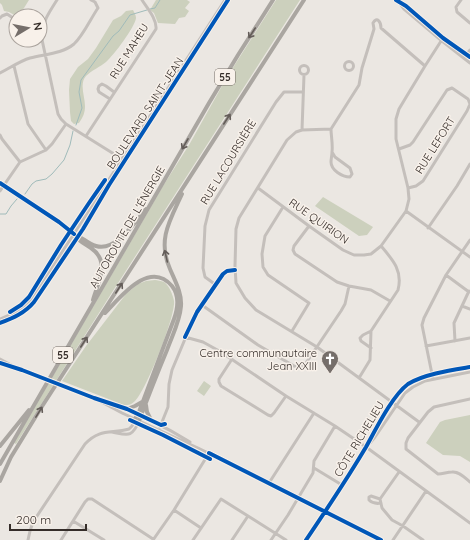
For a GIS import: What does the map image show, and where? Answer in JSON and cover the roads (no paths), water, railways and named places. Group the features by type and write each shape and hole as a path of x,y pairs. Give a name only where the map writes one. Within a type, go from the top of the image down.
{"highway":[{"name":"AUTOROUTE DE L'ÉNERGIE","path":"0,464 230,68 273,0"},
{"name":"AUTOROUTE DE L'ÉNERGIE","path":"97,321 304,0"},
{"path":"151,420 144,403 180,313 181,305 180,294 166,259 164,242 170,220 187,182"},
{"path":"74,234 95,246 102,247 109,245 125,234 153,200"},
{"path":"74,234 76,238 97,253 101,262 101,276 91,308"},
{"path":"97,321 128,289 144,279 151,277 160,278 169,284 175,291 177,301 175,316 137,420"},
{"name":"55","path":"0,476 97,321"},
{"path":"0,446 36,402"},
{"path":"127,409 144,403"},
{"path":"0,481 12,457"}],"street":[{"path":"48,15 57,0"},
{"path":"0,73 29,58 58,52 75,43 98,8 95,2 91,0"},
{"name":"RUE MAHEU","path":"86,136 156,29 155,20 142,0"},
{"name":"BOULEVARD SAINT-JEAN","path":"0,319 18,311 26,306 30,301 225,0"},
{"path":"396,0 401,2 404,9 470,63"},
{"path":"461,0 456,7 457,12 470,23"},
{"path":"332,152 335,157 350,168 352,174 350,177 340,174 333,168 331,162 332,152 330,129 359,84 362,68 374,29 374,21 377,20 380,22 381,28 425,66"},
{"path":"374,29 381,28"},
{"path":"443,40 470,57"},
{"name":"RUE QUIRION","path":"258,188 344,250 354,254 364,255 370,254 381,246 406,211 408,199 408,188 396,138 396,119 399,109 443,40"},
{"path":"44,48 58,114 61,119 66,124 122,159"},
{"path":"464,58 470,50"},
{"path":"14,66 28,124 46,150"},
{"path":"353,67 362,68"},
{"path":"302,130 304,75"},
{"name":"RUE MAHEU","path":"110,99 100,92 98,89 99,86 102,84 114,92"},
{"name":"RUE LEFORT","path":"399,149 410,145 413,142 447,90 452,88 468,99 470,104 467,111 423,181 416,186 408,188"},
{"name":"RUE LACOURSIÈRE","path":"216,285 206,277 203,268 205,226 209,210 276,102 284,92 303,92"},
{"path":"0,191 20,162 46,150 66,124"},
{"path":"330,129 302,130 296,132 287,140 239,218 236,229 236,283 245,298 256,310 316,347 419,422"},
{"path":"0,135 20,162"},
{"path":"428,228 457,186 470,164"},
{"path":"0,183 59,222 74,234"},
{"path":"283,207 265,236 262,254 263,267 268,275 310,303 292,331"},
{"path":"406,211 470,257"},
{"path":"309,226 294,246 294,254 337,282 349,286 372,290 390,301"},
{"path":"432,379 422,325 424,318 446,275 470,240"},
{"path":"371,348 361,341 360,338 371,331 398,290 399,284 398,270 394,261 381,246"},
{"path":"159,430 168,407 170,374 195,315 225,272 235,270"},
{"path":"446,275 469,292 454,323 455,341"},
{"path":"202,304 258,345 294,366 301,367 306,363 341,311 345,304 349,286"},
{"path":"462,306 470,309"},
{"path":"359,378 370,360 371,331"},
{"path":"185,337 204,343 232,359 286,396 366,447 470,523"},
{"path":"426,346 470,338"},
{"path":"0,359 22,370"},
{"path":"232,359 219,379 221,386 271,416 286,396"},
{"path":"0,363 140,414 209,454 382,540"},
{"name":"CÔTE RICHELIEU","path":"306,540 401,390 423,377 470,367"},
{"name":"CÔTE RICHELIEU","path":"366,447 375,437 405,393 413,386 432,379 470,372"},
{"path":"94,398 122,413 198,448"},
{"path":"470,399 434,408 428,412 419,422 406,443 406,449 438,474 457,472 470,482"},
{"path":"269,483 314,414"},
{"path":"28,540 33,522 84,445 95,436 109,432 130,434 135,429 137,420"},
{"path":"271,540 313,473 314,461 334,426"},
{"path":"61,540 84,502 88,499 92,499 153,540 174,510 209,454"},
{"path":"314,468 342,485"},
{"path":"400,472 380,501 382,508 392,520 423,540"},
{"path":"393,540 426,491"},
{"path":"193,540 221,499 276,532 286,540"},
{"path":"174,510 201,528"},
{"path":"232,540 248,516"},
{"path":"73,521 104,540"}],"waterway":[{"path":"150,9 155,8 160,0"},
{"path":"76,125 82,108 79,92 81,80 130,15 147,10"},
{"path":"25,194 32,184 36,181 46,179 64,160 70,145 73,131"},
{"path":"0,214 6,214 17,199"}],"place":[{"name":"Centre communautaire Jean XXIII","path":"330,374"}]}
